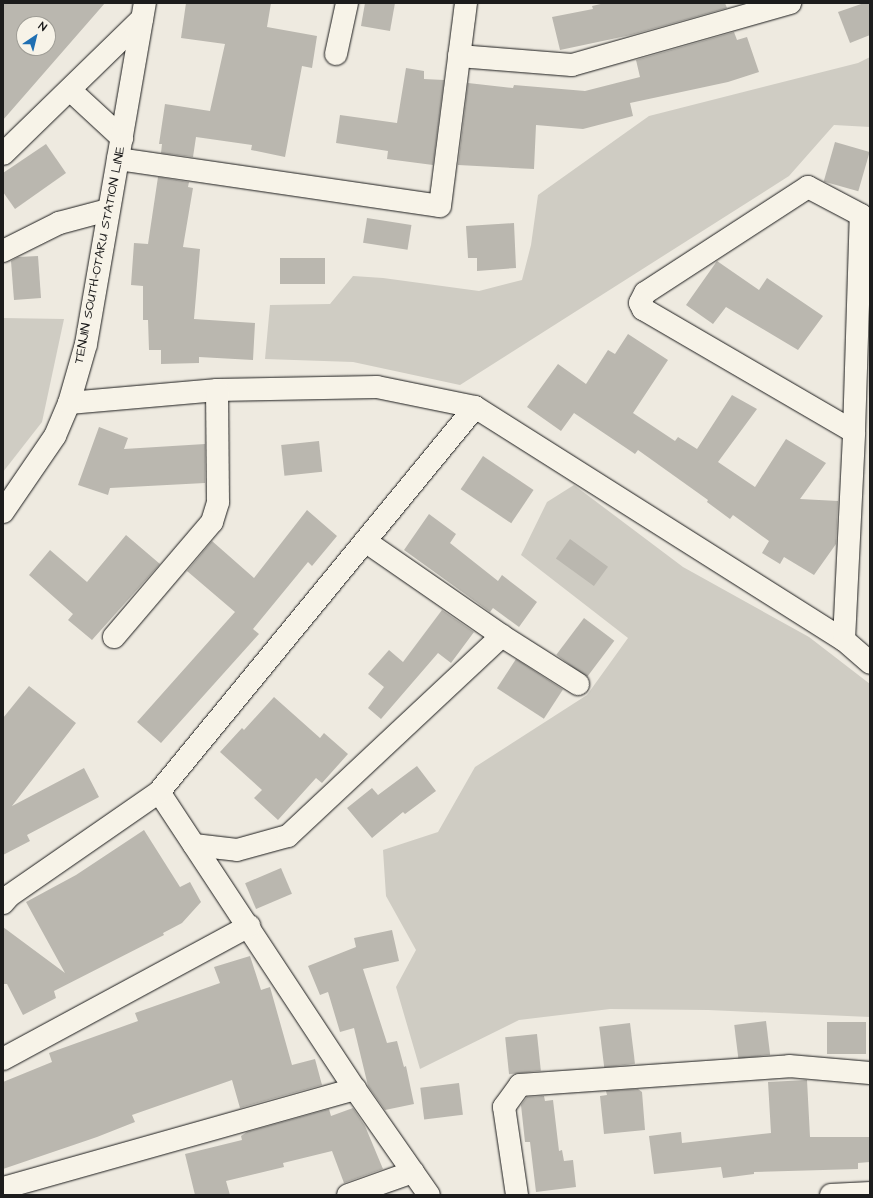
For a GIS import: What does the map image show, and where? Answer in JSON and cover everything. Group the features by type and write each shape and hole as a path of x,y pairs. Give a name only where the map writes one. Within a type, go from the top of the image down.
{"street":[{"path":"336,54 347,3"},
{"path":"118,159 440,206 466,3"},
{"path":"459,56 572,65 790,3"},
{"path":"3,154 70,90 144,11"},
{"name":"TENJIN SOUTH-OTARU STATION LINE","path":"3,512 55,436 69,403 86,344 108,210 144,11"},
{"path":"70,90 122,138"},
{"path":"844,640 854,432 861,215 808,187 645,293 640,303 643,309 854,432"},
{"path":"3,250 59,224 108,210"},
{"path":"69,403 217,390 377,387 475,407 844,640 870,663"},
{"path":"114,637 212,522 218,502 217,390"},
{"path":"3,902 9,896 159,792 475,407"},
{"path":"365,541 502,636 578,684"},
{"path":"194,844 237,850 288,836 502,636"},
{"path":"159,792 249,926 355,1089 429,1195"},
{"path":"3,1059 249,926"},
{"path":"517,1195 504,1107 520,1085 789,1066 870,1073"},
{"path":"3,1188 355,1089"},
{"path":"348,1195 413,1172"},
{"path":"831,1195 870,1193"}],"shaded area":[{"path":"870,57 870,127 834,125 789,176 460,385 353,362 265,359 270,305 330,304 353,276 383,278 479,291 522,280 531,245 538,195 649,116 858,63"},
{"path":"3,318 64,319 42,422 3,472"},
{"path":"574,485 683,567 809,637 870,684 870,1017 708,1010 610,1009 519,1020 420,1069 396,987 416,950 386,896 383,850 438,832 475,767 587,695 628,638 521,555 547,502"}],"building":[{"path":"3,3 105,3 3,120"},
{"path":"186,3 271,3 267,27 317,36 312,68 302,66 285,157 251,150 252,145 196,137 193,157 161,153 162,144 159,144 165,104 210,111 225,44 181,38"},
{"path":"365,3 395,3 390,31 361,26"},
{"path":"605,3 725,3 727,8 631,35 560,50 552,17 593,9 592,6"},
{"path":"864,3 870,3 870,35 850,43 838,12"},
{"path":"734,32 737,40 747,37 759,72 728,82 630,103 633,116 583,129 536,125 534,169 458,165 468,83 513,88 514,85 585,91 640,77 636,60"},
{"path":"406,68 424,71 424,79 444,80 433,165 387,159 388,151 336,143 340,115 397,123"},
{"path":"835,142 870,152 858,191 824,181"},
{"path":"46,144 66,173 15,209 3,192 3,173"},
{"path":"158,177 189,182 188,187 193,188 183,247 200,249 194,319 255,323 253,360 199,357 199,363 161,364 161,350 149,350 148,320 143,320 143,286 131,285 134,243 148,244"},
{"path":"367,218 411,225 408,250 363,243"},
{"path":"514,223 516,268 477,271 477,258 468,258 466,226"},
{"path":"38,256 41,298 14,300 11,261 18,257"},
{"path":"280,258 325,258 325,284 280,284"},
{"path":"717,261 759,290 767,278 823,316 798,350 726,307 713,324 686,305"},
{"path":"628,334 668,360 633,413 675,441 678,437 697,449 732,395 757,409 718,462 755,487 786,439 826,463 800,499 838,501 836,544 814,575 784,557 780,564 762,553 769,541 733,515 730,519 707,502 708,500 638,450 635,454 574,413 561,431 527,407 558,364 586,384 608,350 615,354"},
{"path":"99,427 128,438 124,449 205,444 205,483 110,488 108,495 78,485"},
{"path":"319,441 322,472 284,476 281,445"},
{"path":"483,456 534,490 511,523 461,489"},
{"path":"307,510 337,536 312,566 308,562 253,629 259,634 161,743 137,722 235,612 187,571 212,541 254,578"},
{"path":"429,514 456,534 450,543 498,581 502,575 537,602 519,627 493,608 490,612 404,550"},
{"path":"126,535 160,564 92,640 68,620 73,614 29,575 50,550 87,582"},
{"path":"570,539 608,567 594,586 556,558"},
{"path":"442,610 474,632 451,663 438,653 381,719 368,708 384,687 368,674 389,650 403,662"},
{"path":"584,618 614,641 587,678 556,655"},
{"path":"516,659 563,689 544,719 497,688"},
{"path":"29,686 76,723 12,806 84,768 99,797 27,835 30,841 3,855 3,718"},
{"path":"274,697 320,738 324,733 348,754 322,783 316,778 278,820 254,798 262,790 220,752 242,728 244,730"},
{"path":"417,766 436,791 405,814 403,812 372,838 347,808 372,788 378,795"},
{"path":"144,830 180,887 190,882 201,902 182,923 163,933 164,935 54,991 56,998 23,1015 7,984 3,984 3,927 65,973 26,902 76,875"},
{"path":"281,868 292,894 256,909 245,883"},
{"path":"392,930 399,961 363,969 387,1043 397,1041 404,1067 406,1066 414,1104 385,1110 368,1086 354,1028 340,1032 328,992 320,995 308,966 356,947 354,938"},
{"path":"250,956 261,990 270,987 292,1065 315,1059 322,1085 240,1108 232,1080 132,1115 135,1122 97,1137 3,1169 3,1082 52,1062 49,1053 138,1021 135,1013 220,983 214,967"},
{"path":"766,1021 770,1055 738,1059 734,1025"},
{"path":"827,1022 866,1022 866,1054 827,1054"},
{"path":"630,1023 635,1064 604,1067 599,1027"},
{"path":"537,1034 541,1071 509,1074 505,1037"},
{"path":"807,1080 810,1137 870,1137 870,1162 858,1163 858,1169 754,1172 754,1174 723,1178 721,1167 654,1174 649,1136 681,1132 682,1143 771,1133 768,1082"},
{"path":"459,1083 463,1115 424,1120 420,1088"},
{"path":"638,1089 642,1092 645,1130 604,1134 600,1096 607,1095 606,1091"},
{"path":"544,1096 545,1101 553,1100 559,1151 562,1150 564,1161 573,1160 576,1187 536,1192 530,1142 525,1142 521,1105 527,1097"},
{"path":"353,1108 365,1126 383,1169 344,1183 332,1151 283,1163 284,1167 226,1181 230,1195 195,1195 185,1154 242,1140 241,1136 247,1132 329,1109 331,1116"}]}
